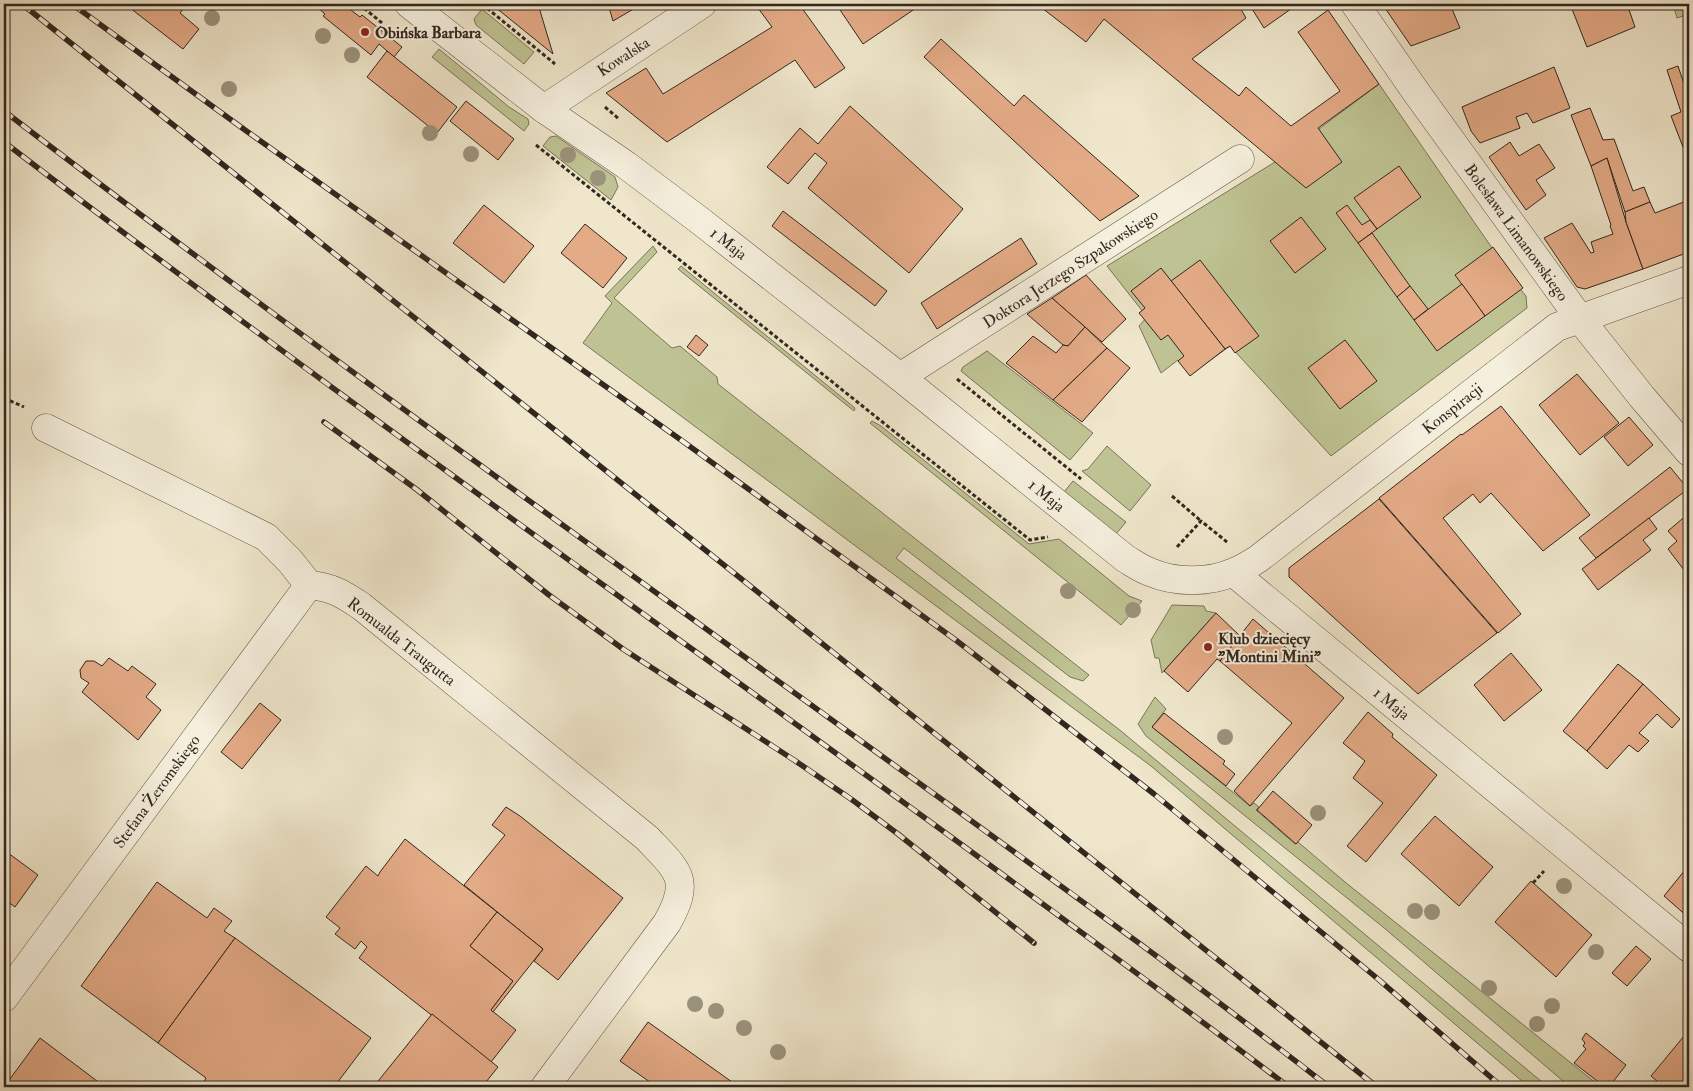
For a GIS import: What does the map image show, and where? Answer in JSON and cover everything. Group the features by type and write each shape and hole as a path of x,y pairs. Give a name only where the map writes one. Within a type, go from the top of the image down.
{"street":[{"name":"1 Maja","path":"409,4 544,109 626,165 699,220 900,377 1126,559 1149,572 1171,579 1204,580 1234,572 1689,948"},
{"name":"Kowalska","path":"544,109 702,4"},
{"name":"Bolesława Limanowskiego","path":"1355,4 1416,92 1580,319 1689,452"},
{"name":"Doktora Jerzego Szpakowskiego","path":"900,377 1240,159"},
{"name":"Konspiracji","path":"1234,572 1271,550 1557,327 1689,280"},
{"path":"46,428 266,537 290,561 309,585"},
{"name":"Romualda Traugutta","path":"309,585 327,587 341,593 361,606 647,838 678,873 680,888 677,905 667,923 545,1087"},
{"name":"Stefana Żeromskiego","path":"4,998 309,585"}],"path":[{"path":"359,4 389,28"},
{"path":"482,4 556,64"},
{"path":"603,100 606,108 621,121"},
{"path":"532,141 1030,540 1053,536"},
{"path":"955,377 1089,485"},
{"path":"1172,496 1228,543"},
{"path":"1182,552 1174,550 1202,521"},
{"path":"1534,883 1544,871 1540,868"}],"green space":[{"path":"1673,4 1689,4 1689,14 1677,18"},
{"path":"482,9 534,52 524,64 476,25 474,19"},
{"path":"439,49 509,107 528,119 529,124 524,131 432,57"},
{"path":"1379,84 1526,296 1527,308 1331,456 1230,346 1190,375 1178,360 1161,373 1139,326 1147,317 1107,266 1275,162"},
{"path":"556,136 615,177 618,187 611,200 543,146 550,137"},
{"path":"653,246 657,252 614,298 672,348 680,346 717,377 718,384 1089,675 1083,681 1070,677 904,548 896,558 1121,731 1548,1087 1529,1087 1151,766 583,343 612,303 605,296"},
{"path":"681,266 855,408 854,411 678,269"},
{"path":"987,351 1093,433 1070,460 961,371 963,367"},
{"path":"872,421 881,426 1029,544 1059,539 1129,596 1142,601 1121,625 870,423"},
{"path":"1107,446 1151,485 1130,511 1082,471 1088,469"},
{"path":"1073,481 1126,522 1116,534 1064,492"},
{"path":"1172,605 1204,606 1206,611 1216,613 1162,673 1159,658 1155,658 1151,640"},
{"path":"1155,697 1166,709 1152,727 1250,806 1254,803 1259,807 1256,810 1295,844 1298,842 1345,882 1601,1087 1570,1087 1383,927 1146,736 1138,724"}],"building":[{"path":"134,4 187,4 180,13 199,29 183,49 130,8"},
{"path":"322,4 343,4 360,17 362,15 402,47 394,57 379,44 371,55 323,16 325,14 318,8"},
{"path":"509,4 538,4 553,54 495,7"},
{"path":"608,4 642,4 613,21"},
{"path":"755,4 799,4 845,68 815,88 795,60 667,142 606,93 646,68 663,94 772,27"},
{"path":"836,4 922,4 863,44"},
{"path":"1045,4 1238,4 1246,18 1192,59 1239,96 1246,87 1291,126 1340,91 1298,32 1328,10 1379,84 1318,128 1342,162 1306,188 1104,19 1086,42 1042,8"},
{"path":"1249,4 1298,4 1264,28"},
{"path":"1391,4 1450,4 1460,28 1411,46 1385,8"},
{"path":"1570,4 1627,4 1635,27 1587,47"},
{"path":"1689,24 1689,39 1684,25"},
{"path":"941,39 1014,106 1024,95 1139,196 1100,221 924,57"},
{"path":"387,51 457,107 437,133 367,77"},
{"path":"1678,66 1689,99 1688,160 1671,116 1681,112 1667,70"},
{"path":"1554,67 1570,108 1533,123 1527,113 1516,117 1520,128 1480,143 1471,131 1462,107"},
{"path":"1689,77 1689,93 1684,79"},
{"path":"466,101 514,139 498,160 450,121"},
{"path":"850,106 963,209 909,273 808,188 827,163 815,153 788,184 767,167 800,128 818,144"},
{"path":"1590,108 1603,140 1614,139 1633,191 1644,187 1650,202 1625,212 1607,158 1591,166 1571,115"},
{"path":"1510,142 1519,156 1539,144 1555,168 1536,180 1546,195 1526,210 1489,157"},
{"path":"1607,158 1626,222 1643,269 1585,289 1577,287 1544,238 1572,223 1591,253 1594,252 1591,242 1613,234 1591,166"},
{"path":"1399,166 1421,197 1377,229 1354,198"},
{"path":"1689,200 1689,252 1643,269 1626,222 1625,212 1650,202 1655,213"},
{"path":"484,205 534,246 504,283 453,243"},
{"path":"1347,205 1362,225 1370,220 1377,229 1358,243 1336,213"},
{"path":"783,211 887,291 875,306 772,226"},
{"path":"1301,217 1326,249 1295,273 1270,241"},
{"path":"585,224 627,258 603,288 561,253"},
{"path":"1372,233 1410,286 1397,297 1358,243"},
{"path":"1021,238 1037,264 937,329 921,303"},
{"path":"1493,247 1523,288 1485,316 1455,275"},
{"path":"1200,260 1259,336 1235,353 1230,346 1225,349 1171,281"},
{"path":"1161,268 1225,349 1190,376 1178,361 1184,356 1168,335 1161,340 1139,313 1145,308 1131,291"},
{"path":"1086,275 1126,319 1102,342 1052,298"},
{"path":"1462,284 1485,316 1437,351 1414,320"},
{"path":"1410,286 1428,309 1414,320 1397,297"},
{"path":"1052,298 1085,327 1068,346 1063,345 1027,314"},
{"path":"1085,327 1107,348 1053,400 1006,363 1033,336 1056,353 1063,345 1068,346"},
{"path":"696,335 708,345 699,356 687,347"},
{"path":"1345,340 1377,381 1340,409 1308,368"},
{"path":"1107,348 1130,368 1082,422 1053,400"},
{"path":"1577,374 1619,423 1580,455 1539,405"},
{"path":"1501,406 1590,515 1543,551 1491,493 1480,503 1473,494 1443,518 1521,614 1498,633 1379,498 1461,434"},
{"path":"1629,417 1653,445 1628,466 1604,437"},
{"path":"1670,467 1688,489 1596,558 1579,538"},
{"path":"1379,499 1497,633 1418,694 1289,577 1289,568"},
{"path":"1689,513 1689,565 1684,570 1668,549 1677,541 1668,531"},
{"path":"1649,518 1657,529 1643,540 1651,550 1598,590 1582,569"},
{"path":"1689,565 1689,577 1684,570"},
{"name":"Klub dziecięcy \"Montini Mini\"","path":"1216,613 1240,636 1220,661 1217,659 1188,692 1164,671"},
{"path":"1253,619 1344,698 1250,806 1234,791 1292,723 1220,661"},
{"path":"1511,653 1542,690 1504,721 1474,685"},
{"path":"109,658 128,671 132,666 156,684 146,697 161,710 138,740 82,692 89,683 81,678 80,670 86,661 94,661 102,666"},
{"path":"1618,664 1643,684 1587,751 1563,731"},
{"path":"1643,684 1680,719 1672,728 1657,714 1639,733 1649,741 1638,752 1629,745 1607,769 1587,751"},
{"path":"260,703 281,720 242,769 221,752"},
{"path":"1368,712 1393,734 1392,737 1437,775 1366,862 1347,846 1383,803 1353,778 1365,761 1343,743"},
{"path":"1164,713 1225,761 1223,764 1235,774 1226,786 1152,727"},
{"path":"1273,791 1312,825 1296,844 1257,810"},
{"path":"506,807 623,898 558,980 534,961 543,949 464,885 505,835 492,825"},
{"path":"1435,816 1493,867 1459,906 1401,854"},
{"path":"405,839 497,912 470,946 513,981 491,1010 516,1030 491,1062 359,958 367,947 361,941 355,949 335,934 340,928 326,917 366,866 378,876"},
{"path":"4,850 38,875 15,907 4,899"},
{"path":"1689,865 1689,918 1664,896"},
{"path":"1531,881 1592,935 1556,977 1495,922"},
{"path":"157,882 207,918 214,908 232,921 224,931 235,938 158,1043 81,986"},
{"path":"497,912 543,949 493,1012 491,1010 513,981 470,946"},
{"path":"235,938 371,1038 334,1087 208,1087 203,1083 206,1078 158,1043"},
{"path":"1636,946 1651,959 1627,986 1612,973"},
{"path":"432,1014 498,1067 482,1087 377,1087 375,1085"},
{"path":"648,1022 739,1087 657,1087 620,1061"},
{"path":"1689,1030 1689,1087 1664,1087 1651,1076"},
{"path":"1586,1033 1626,1065 1609,1087 1605,1087 1574,1063 1586,1049 1583,1046 1585,1043 1582,1039"},
{"path":"40,1038 101,1084 99,1087 13,1087 7,1083"}],"railway":[{"path":"22,4 1377,1087"},
{"path":"72,4 245,130 681,440 957,641 1154,794 1378,979 1502,1087"},
{"path":"4,111 319,347 1091,908 1329,1087"},
{"path":"4,142 323,381 969,850 1289,1087"},
{"path":"324,422 416,489 549,595 623,649 851,799 898,834 1034,943"}],"place":[{"name":"Obińska Barbara","path":"365,32"},
{"name":"Klub dziecięcy \"Montini Mini\"","path":"1208,647"}]}
